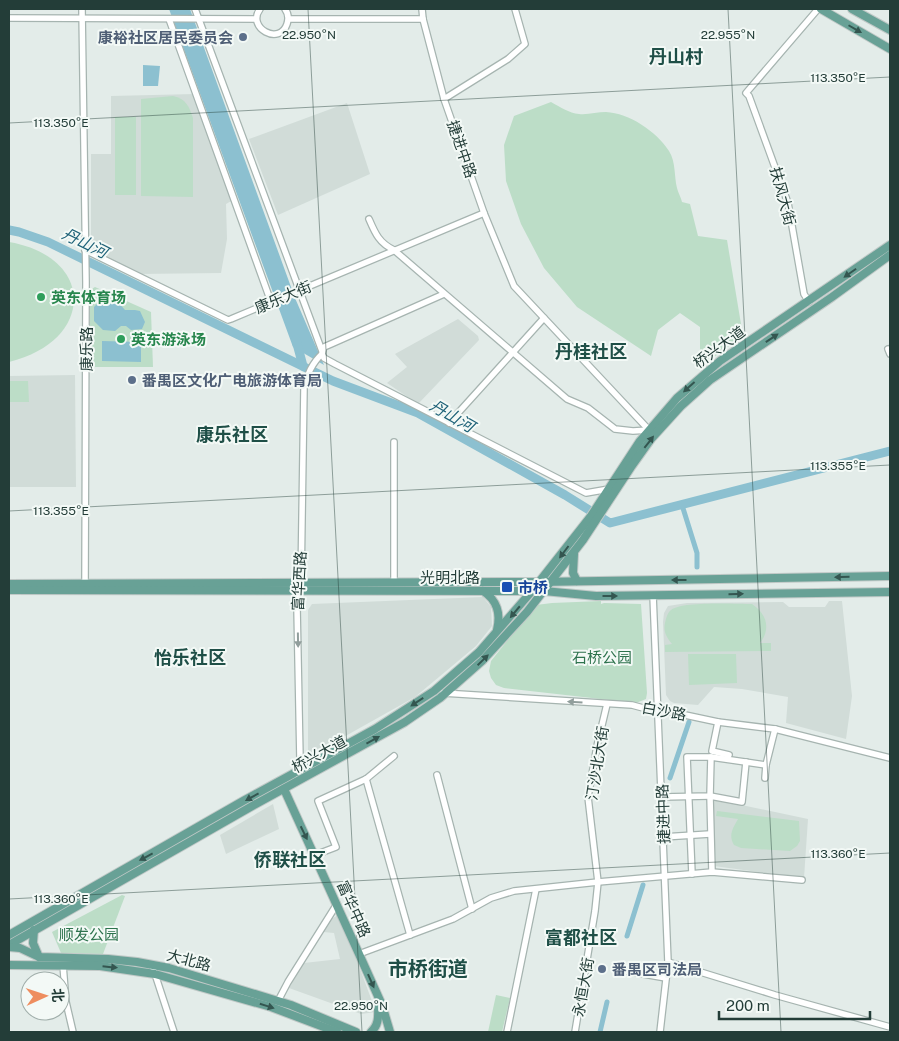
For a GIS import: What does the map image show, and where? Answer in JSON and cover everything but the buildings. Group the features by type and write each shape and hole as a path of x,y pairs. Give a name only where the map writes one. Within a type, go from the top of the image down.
{"main road":[{"path":"819,9 890,49"},
{"path":"852,9 890,30"},
{"name":"桥兴大道","path":"600,509 609,488 648,430 677,398 705,373 890,245"},
{"name":"桥兴大道","path":"600,509 651,439 695,392 715,376 832,297 890,255"},
{"path":"590,523 600,509"},
{"name":"桥兴大道","path":"9,946 34,930 405,722 447,693 493,650 544,591 574,552 590,523"},
{"name":"桥兴大道","path":"9,935 375,729 434,691 466,664 497,632 590,523"},
{"path":"574,552 573,573 579,581 581,595"},
{"name":"光明北路","path":"300,587 394,583 890,576"},
{"name":"光明北路","path":"9,584 85,587 300,587 544,591 581,595 890,592"},
{"name":"光明北路","path":"9,590 85,587"},
{"path":"483,590 497,607 499,620 497,632"},
{"path":"284,789 295,774"},
{"name":"富华中路","path":"284,789 359,954 390,1032"},
{"path":"34,930 33,943 39,957"},
{"name":"大北路","path":"9,946 20,948 39,957 108,959 176,970 278,1001 356,1032"},
{"name":"大北路","path":"9,965 100,966 154,974 271,1007 337,1032"},
{"path":"370,1032 375,1028 379,1020 378,998"}],"street":[{"name":"康乐路","path":"82,9 86,282 85,587"},
{"path":"195,9 297,291 322,352 335,364 586,493 609,488"},
{"path":"260,9 256,19 259,27 265,33 273,35 280,33 286,27 288,19 285,9"},
{"name":"捷进中路","path":"422,9 444,99 484,213 514,286 544,318"},
{"path":"444,99 508,59 525,44 515,9"},
{"name":"扶风大街","path":"809,302 804,294 788,203 766,140 749,96 746,93 819,9"},
{"path":"9,18 256,19"},
{"path":"169,19 271,302"},
{"path":"288,19 423,19"},
{"name":"康乐大街","path":"85,252 228,320 484,213"},
{"path":"369,218 376,235 384,246 394,250 567,399 588,408 615,429 648,430"},
{"path":"322,352 324,348 341,339 444,294"},
{"path":"449,423 544,318 648,430"},
{"name":"富华西路","path":"295,774 300,760 297,607 300,587 304,388 306,379 322,352"},
{"path":"394,442 394,583"},
{"name":"捷进中路","path":"653,595 668,962 660,1032"},
{"name":"白沙路","path":"434,691 632,705 658,712 686,714 718,722 775,729 890,758"},
{"name":"汀沙北大街","path":"598,882 588,797 607,704"},
{"path":"718,722 712,751 729,755"},
{"path":"765,778 766,765 775,729"},
{"path":"315,855 336,847 318,801 366,779 394,756"},
{"path":"692,874 687,758 711,757 766,765"},
{"path":"711,757 710,834 712,872"},
{"path":"662,797 710,796 742,802 746,762"},
{"path":"437,775 472,909"},
{"path":"366,779 410,935"},
{"path":"663,837 710,834"},
{"path":"359,954 453,919 499,896 514,891 665,875 712,872 802,880"},
{"name":"永恒大街","path":"575,1032 598,882"},
{"path":"507,1032 536,889"},
{"path":"278,1001 337,904"},
{"path":"668,962 775,995 890,1027"},
{"path":"64,965 66,1002 73,1032"},
{"path":"152,965 174,1032"},
{"path":"616,969 666,978"}],"shaded area":[{"path":"195,94 233,200 226,204 227,239 221,273 138,274 91,250 91,154 111,154 111,96"},
{"path":"347,103 370,174 278,215 249,139"},
{"path":"458,319 478,336 479,340 418,404 387,383 407,367 395,354"},
{"path":"75,375 76,487 9,487 9,376"},
{"path":"483,597 491,607 492,626 476,646 415,697 308,757 308,610 312,604"},
{"path":"829,601 842,601 852,696 846,739 786,723 788,697 742,689 714,687 698,705 674,703 666,695 663,622 664,613 668,606 687,603 783,602 789,607 825,607"},
{"path":"713,799 808,819 804,878 714,866"},
{"path":"273,804 279,829 226,854 220,835"},
{"path":"338,915 376,1012 361,1014 289,988 304,963 340,959 334,933 323,932 330,920"}],"green space":[{"path":"173,96 181,99 186,104 193,118 193,197 141,196 141,99"},
{"path":"551,102 575,113 615,113 641,124 649,130 664,144 671,155 677,190 682,202 690,204 698,236 727,240 743,336 700,367 700,327 680,313 658,330 651,356 577,307 544,268 521,224 506,181 504,145 514,116"},
{"path":"115,117 136,117 136,195 115,195"},
{"name":"英东体育场","path":"9,242 38,251 58,264 70,281 74,300 70,319 58,337 37,351 9,362"},
{"name":"英东游泳场","path":"95,287 151,312 153,367 90,367 90,290"},
{"path":"9,381 28,381 29,402 9,402"},
{"name":"石桥公园","path":"601,601 601,604 641,604 646,699 636,703 504,688 496,685 489,671 491,661 536,605"},
{"path":"697,604 752,604 761,612 766,622 766,632 760,643 771,643 771,651 665,652 665,645 672,644 665,632 665,623 671,610 677,607"},
{"path":"688,654 736,654 737,683 689,685"},
{"path":"717,811 799,821 800,841 790,851 741,848 734,845 731,838 734,825 738,819 716,816"},
{"name":"顺发公园","path":"122,895 125,896 103,954 61,953 52,932"},
{"path":"496,995 510,998 502,1032 488,1032"}],"water":[{"path":"169,9 190,9 295,298 324,365 293,347"},
{"path":"143,65 160,66 158,86 143,86"},
{"path":"102,299 116,300 125,310 140,311 145,322 142,329 131,330 126,326 121,326 115,331 103,330 94,321 94,307"},
{"path":"102,341 141,342 141,362 102,361"}],"waterway":[{"name":"丹山河","path":"9,230 48,242 333,381 418,413 565,495 610,523 890,451"},
{"path":"296,340 303,366"},
{"path":"682,505 697,553 697,567"},
{"path":"670,778 689,722"},
{"path":"627,936 643,885"},
{"path":"600,1032 607,1002"}],"place":[{"name":"康裕社区居民委员会","path":"243,37"},
{"name":"英东体育场","path":"41,297"},
{"name":"英东游泳场","path":"121,339"},
{"name":"番禺区文化广电旅游体育局","path":"132,380"},
{"name":"市桥","path":"507,587"},
{"name":"番禺区司法局","path":"602,969"}],"district":[{"name":"丹山村","path":"676,56"},
{"name":"丹桂社区","path":"591,351"},
{"name":"康乐社区","path":"232,434"},
{"name":"怡乐社区","path":"190,657"},
{"name":"侨联社区","path":"290,859"},
{"name":"富都社区","path":"581,937"},
{"name":"市桥街道","path":"428,969"}]}
